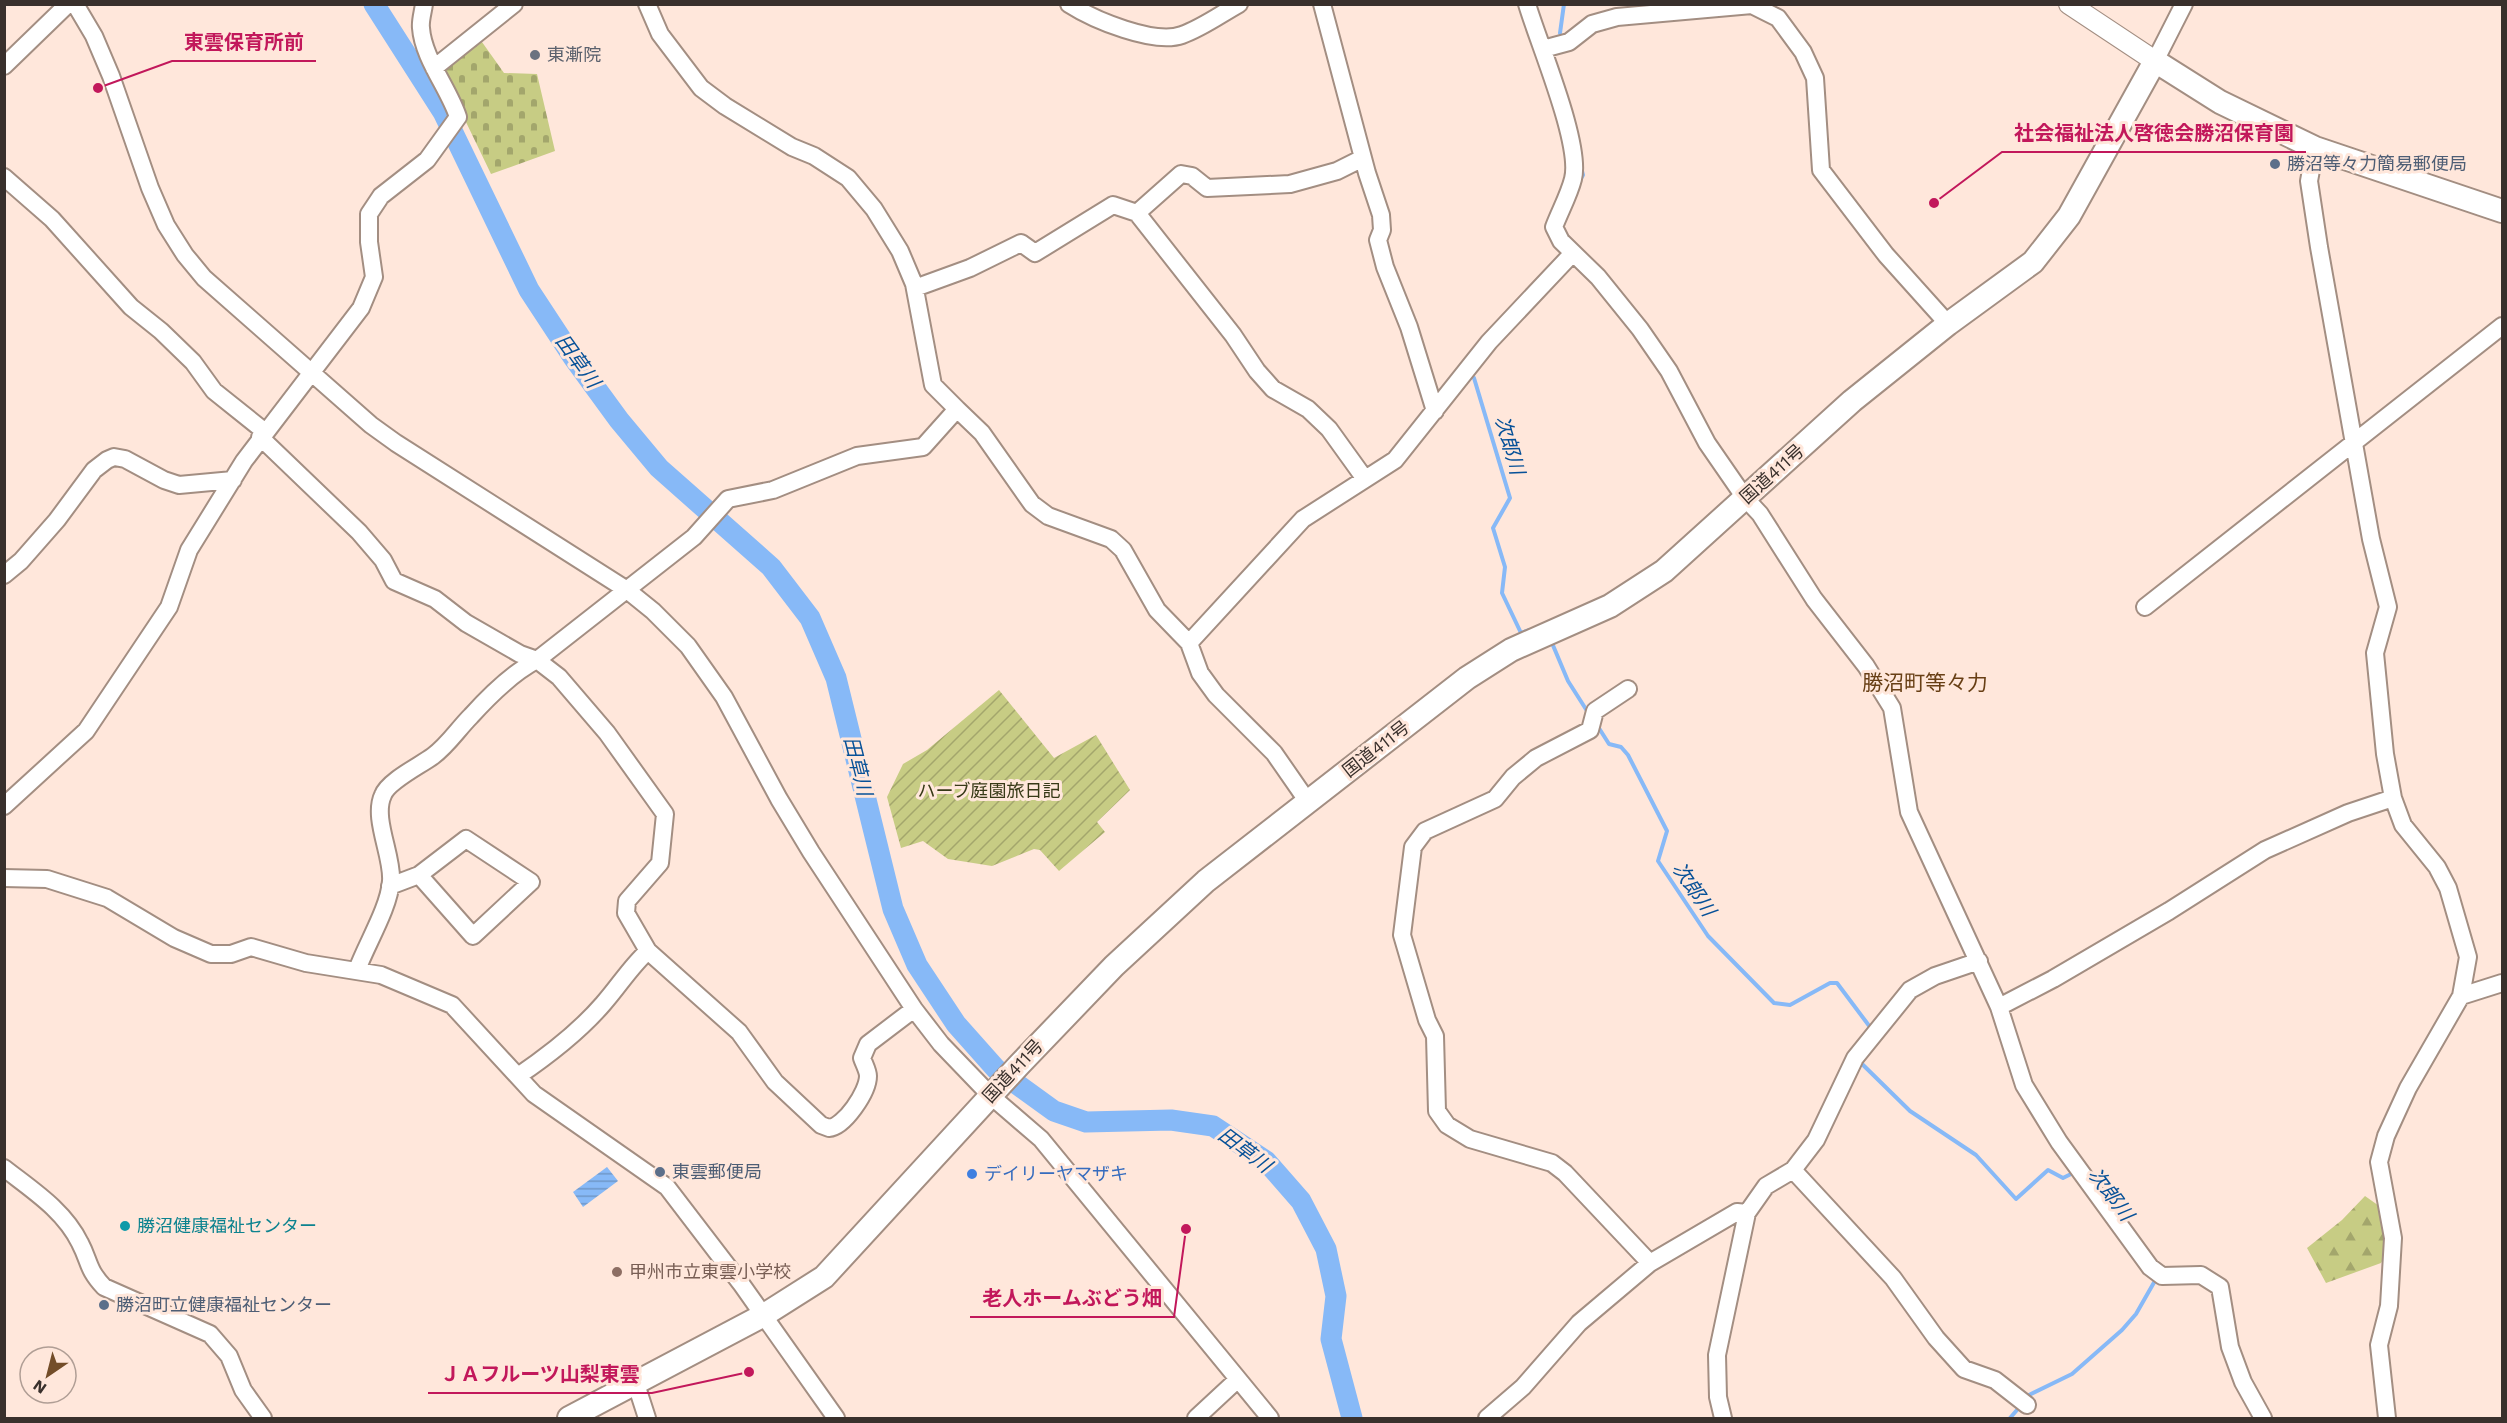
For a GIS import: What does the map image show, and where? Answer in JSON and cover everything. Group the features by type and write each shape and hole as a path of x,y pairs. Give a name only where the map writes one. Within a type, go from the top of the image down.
{"highway":[{"path":"2155,61 2220,102 2314,148 2502,211"},
{"name":"国道411号","path":"568,1419 764,1315 824,1276 1114,966 1206,881 1494,660 1610,606 1648,583 1852,402 1948,324 2013,278 2049,244 2100,162 2155,61"}],"main road":[{"path":"2068,4 2155,61"}],"street":[{"path":"4,66 68,4"},
{"path":"75,4 94,36 111,76 150,188 174,239 204,278 371,425 433,469 627,590 653,611 688,646 724,697 779,799 914,1009 940,1044 997,1090 1041,1139 1270,1419"},
{"path":"4,806 86,731 169,607 189,550 232,480 262,434 312,374 367,296 374,277 369,214 381,196 428,160 458,117 453,100 434,68 421,29 424,4"},
{"path":"434,68 514,4"},
{"path":"647,4 660,34 701,88 792,147 814,156 848,178 874,209 900,251 915,288 933,385 982,432 1032,504 1048,516 1111,539 1123,550 1157,610 1189,643 1200,674 1216,695 1274,753 1308,802"},
{"path":"1069,4 1110,25 1173,38 1183,35 1239,4"},
{"path":"1322,4 1363,158 1381,215 1382,230 1378,240 1385,267 1409,327 1436,411"},
{"path":"1527,4 1544,49 1573,158 1573,177 1554,227 1561,241 1598,277 1640,329 1669,371 1707,443 1745,498 1760,514 1814,599 1866,666 1892,708 1909,812 1999,1006 2024,1085 2059,1142 2150,1267 2163,1276 2202,1275 2220,1287 2230,1347 2243,1382 2263,1419"},
{"path":"2155,61 2184,4"},
{"path":"1544,49 1569,42 1592,24 1617,17 1752,5 1778,18 1803,52 1815,78 1821,170 1886,255 1948,324"},
{"path":"2314,148 2309,181 2352,443 2371,539 2388,607 2376,653 2385,754 2393,798 2403,825 2437,867 2448,888 2468,957 2461,996 2408,1088 2386,1136 2379,1162 2393,1238 2389,1306 2379,1346 2387,1419"},
{"path":"1137,213 1181,174 1192,176 1208,188 1290,184 1337,171 1363,158"},
{"path":"4,177 52,219 131,307 193,362 214,391 262,434 359,532 383,560 394,581 435,600 486,636 537,660 559,677 607,733 665,814 660,863 627,902 626,913 648,951 739,1032 775,1082 821,1125 829,1128 843,1123 866,1088 868,1075 862,1058 868,1044 914,1009"},
{"path":"915,288 970,268 1021,243 1035,253 1113,205 1137,213 1233,335 1257,371 1273,389 1308,409 1329,429 1365,479"},
{"path":"1189,643 1303,519 1395,460 1489,342 1572,254"},
{"path":"2145,607 2502,326"},
{"path":"357,970 371,933 384,910 392,880 381,818 382,795 390,786 435,755 520,669 537,660 694,537 728,499 773,490 857,456 923,447 957,410"},
{"path":"4,575 21,561 94,470 106,460 114,457 125,459 164,480 179,485 232,480"},
{"path":"1628,689 1595,711 1590,730 1536,758 1513,777 1495,799 1425,831 1413,847 1402,935 1427,1020 1435,1036 1437,1112 1447,1125 1470,1139 1552,1163 1566,1173 1650,1263"},
{"path":"1999,1006 2053,979 2265,850 2348,813 2393,798"},
{"path":"390,886 419,875 466,839 531,882 473,936 419,875"},
{"path":"4,878 46,879 107,898 174,938 211,954 231,954 251,946 306,963 381,975 452,1005 552,1109 667,1187 764,1315 836,1419"},
{"path":"518,1076 576,1033 626,978 633,964 648,951"},
{"path":"1723,1419 1718,1397 1717,1355 1747,1213 1766,1186 1793,1170 1816,1140 1855,1058 1910,990 1935,976 1978,961"},
{"path":"2461,996 2502,982"},
{"path":"4,1168 55,1208 80,1242 91,1274 104,1287 210,1334 229,1356 243,1390 262,1419"},
{"path":"1793,1170 1893,1278 1936,1338 1964,1369 1995,1380 2027,1405"},
{"path":"1487,1419 1523,1387 1579,1323 1650,1263 1737,1212 1747,1213"},
{"path":"1196,1419 1237,1380"},
{"path":"636,1384 647,1419"}],"green space":[{"path":"477,35 504,73 537,74 555,151 491,174 465,120 434,68"},
{"name":"ハーブ庭園旅日記","path":"999,690 1054,758 1096,735 1130,790 1097,822 1105,832 1059,871 1040,850 1034,849 992,866 948,859 923,841 901,848 887,797 903,764 927,750"},
{"path":"2365,1196 2382,1208 2389,1250 2381,1263 2326,1283 2307,1248 2342,1220"}],"water":[{"path":"607,1167 618,1181 583,1207 573,1192"}],"waterway":[{"name":"田草川","path":"374,4 443,112 529,290 573,357 619,420 659,468 771,567 810,618 836,678 893,909 917,965 956,1024 996,1069 1054,1111 1086,1122 1171,1120 1213,1126 1266,1161 1301,1201 1326,1249 1336,1296 1331,1339 1352,1418"},
{"name":"次郎川","path":"1560,33 1564,4"},
{"name":"次郎川","path":"1579,182 1583,175 1581,167"},
{"name":"次郎川","path":"1474,378 1510,498 1493,528 1505,567 1502,593 1521,633 1529,630"},
{"name":"次郎川","path":"1552,643 1568,681 1589,714"},
{"name":"次郎川","path":"1597,725 1609,744 1621,747 1628,755 1667,831 1658,861 1708,936 1774,1003 1790,1005 1830,983 1837,983 1870,1027"},
{"name":"次郎川","path":"1859,1061 1910,1111 1976,1155 2016,1199 2048,1170 2063,1178 2075,1172"},
{"name":"次郎川","path":"2029,1395 2072,1374 2122,1330 2136,1314 2156,1279 2154,1278"},
{"name":"次郎川","path":"2010,1418 2017,1410"}],"place":[{"name":"東漸院","path":"535,55"},
{"name":"東雲保育所前","path":"98,88"},
{"name":"勝沼等々力簡易郵便局","path":"2275,164"},
{"name":"社会福祉法人啓徳会勝沼保育園","path":"1934,203"},
{"name":"東雲郵便局","path":"660,1172"},
{"name":"デイリーヤマザキ","path":"972,1174"},
{"name":"勝沼健康福祉センター","path":"125,1226"},
{"name":"老人ホームぶどう畑","path":"1186,1229"},
{"name":"甲州市立東雲小学校","path":"617,1272"},
{"name":"勝沼町立健康福祉センター","path":"104,1305"},
{"name":"ＪＡフルーツ山梨東雲","path":"749,1372"}],"district":[{"name":"勝沼町等々力","path":"1925,683"}]}
